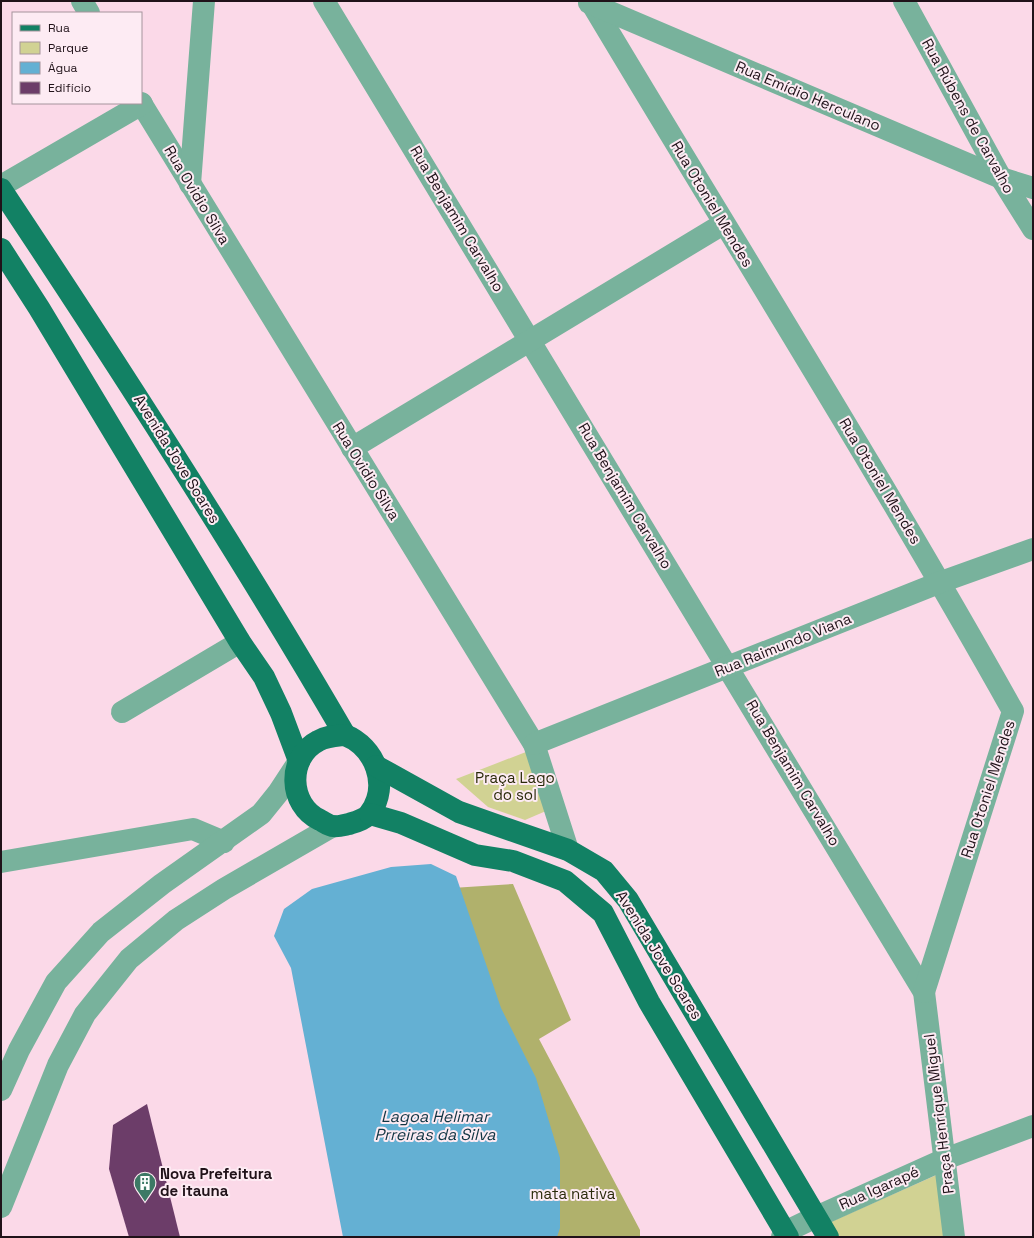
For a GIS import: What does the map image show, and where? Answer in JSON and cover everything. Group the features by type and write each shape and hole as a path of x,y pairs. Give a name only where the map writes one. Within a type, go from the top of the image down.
{"main road":[{"name":"Avenida Jove Soares","path":"1,187 128,380 313,680 345,735"},
{"path":"1,249 39,308 240,642 264,677 281,713 299,761"},
{"path":"345,735 364,746 376,766 378,791 370,814 357,822 333,826 314,817 303,806 296,792 295,776 299,761 306,750 318,741 331,736 345,735"},
{"name":"Avenida Jove Soares","path":"376,766 459,812 568,850 604,871 628,900 828,1237"},
{"name":"Avenida Jove Soares","path":"370,814 401,823 475,855 513,861 566,881 603,913 650,1002 785,1235"}],"street":[{"path":"82,1 88,12"},
{"path":"190,184 204,1"},
{"name":"Rua Benjamim Carvalho","path":"324,1 924,992"},
{"name":"Rua Rúbens de Carvalho","path":"904,1 1001,178 1033,229"},
{"name":"Rua Emídio Herculano","path":"589,2 1001,178 1033,188"},
{"name":"Rua Otoniel Mendes","path":"589,2 941,582 1013,711 924,992"},
{"path":"1,187 139,104"},
{"name":"Rua Ovidio Silva","path":"142,104 534,744 568,850"},
{"path":"352,448 530,339 723,224"},
{"name":"Rua Raimundo Viana","path":"534,744 941,582 1033,549"},
{"path":"122,712 240,642"},
{"path":"1,1090 19,1050 56,982 61,976 101,932 162,884 224,842 261,814 278,793 299,761"},
{"path":"1,1206 9,1161 58,1065 82,1020 129,959 176,920 224,889 333,826"},
{"path":"1,862 193,829 224,842"},
{"name":"Praça Henrique Miguel","path":"924,992 954,1237"},
{"name":"Rua Igarapé","path":"785,1235 816,1217 945,1159 1033,1126"}],"green space":[{"name":"Praça Lago do sol","path":"531,750 553,808 525,820 488,807 456,779"},
{"name":"mata nativa","path":"513,884 571,1020 539,1039 640,1230 640,1237 538,1237 452,888"},
{"path":"941,1173 948,1237 835,1237 826,1224"}],"water":[{"name":"Lagoa Helimar Prreiras da Silva","path":"431,864 456,876 501,1008 536,1078 560,1158 560,1228 557,1237 343,1237 291,968 274,936 284,909 312,889 391,867"}],"building":[{"name":"Nova Prefeitura de itauna","path":"147,1104 180,1237 129,1237 109,1169 113,1125"}],"place":[{"name":"Nova Prefeitura de itauna","path":"145,1202"}]}
